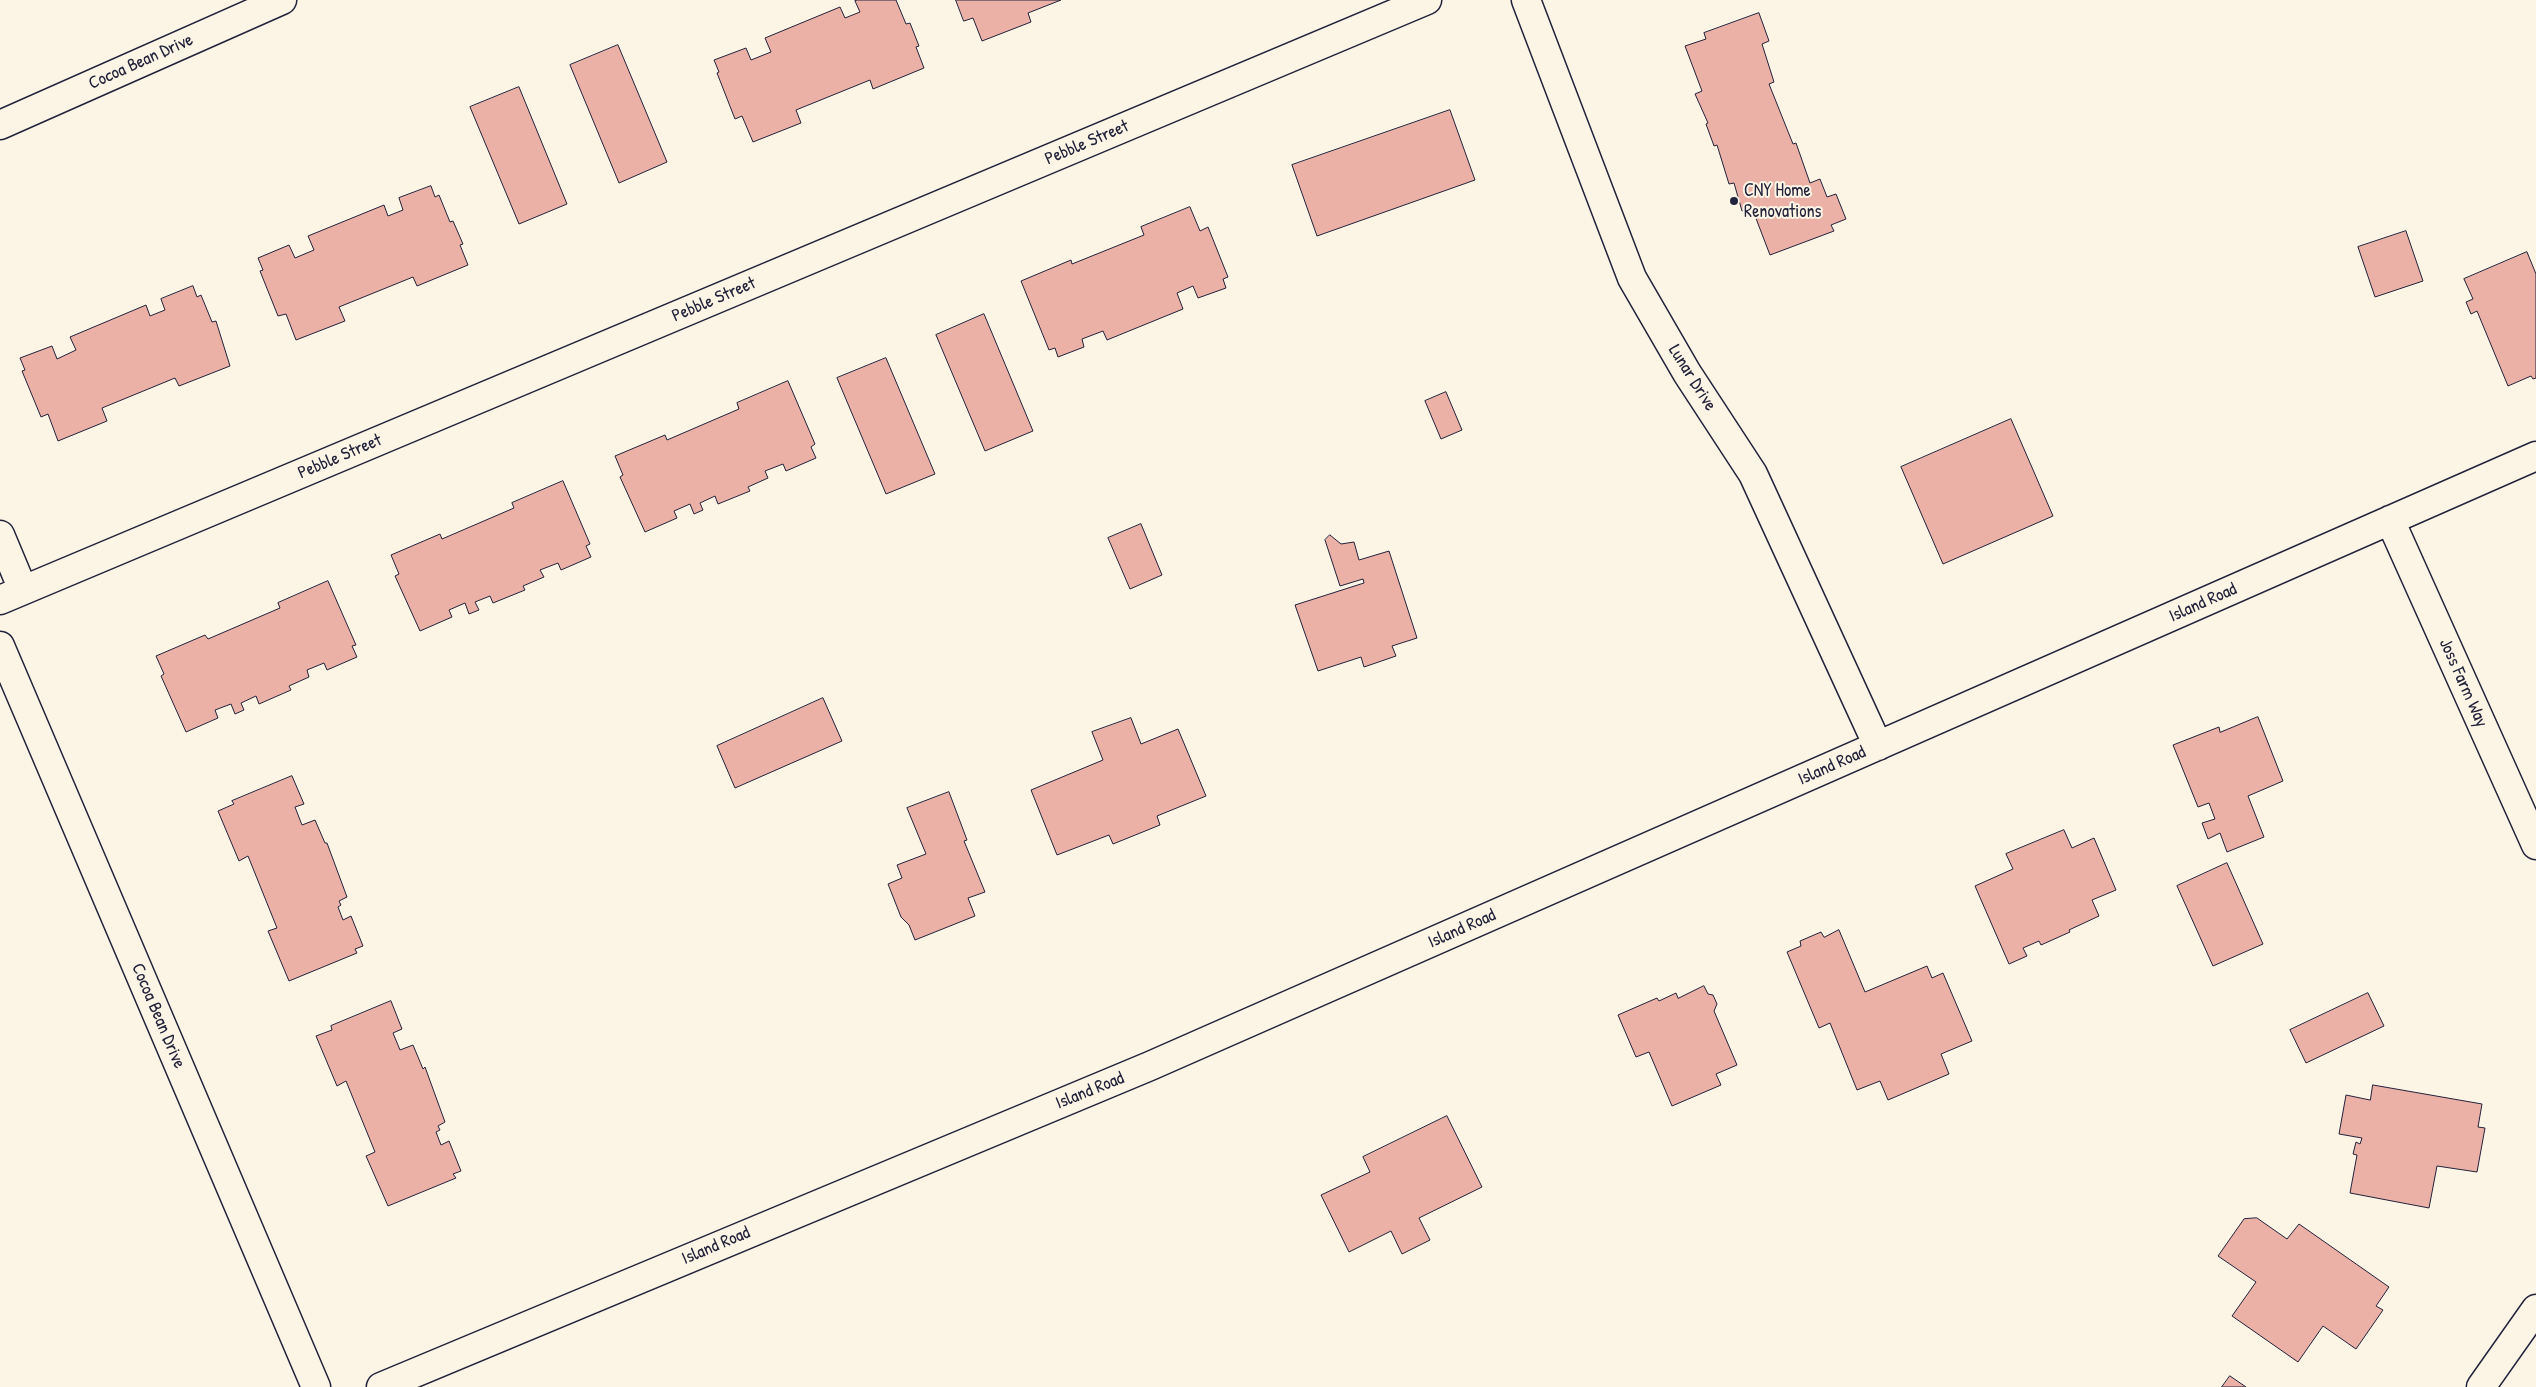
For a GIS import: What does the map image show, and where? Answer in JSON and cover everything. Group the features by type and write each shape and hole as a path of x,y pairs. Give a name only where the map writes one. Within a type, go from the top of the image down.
{"street":[{"name":"Cocoa Bean Drive","path":"0,124 282,0"},
{"name":"Pebble Street","path":"11,595 1428,0"},
{"name":"Lunar Drive","path":"1526,0 1632,278 1687,373 1754,474 1878,746"},
{"name":"Island Road","path":"381,1387 1150,1066 2536,456"},
{"name":"Joss Farm Way","path":"2390,520 2536,845"},
{"path":"0,535 11,595"},
{"name":"Cocoa Bean Drive","path":"0,646 316,1387"},
{"path":"2481,1387 2536,1309"}],"building":[{"path":"896,0 906,24 910,23 919,46 916,47 924,68 873,89 870,80 796,110 801,123 753,142 742,116 735,119 717,73 719,72 714,60 746,48 751,60 771,52 765,38 840,7 845,18 860,12 855,1"},
{"path":"956,0 1061,0 1028,13 1031,22 982,41 973,18 964,21"},
{"path":"1759,13 1769,41 1762,44 1774,82 1769,84 1793,144 1796,143 1810,183 1820,179 1827,197 1836,194 1846,219 1831,225 1834,231 1770,255 1752,208 1742,211 1734,183 1729,184 1717,145 1714,146 1706,124 1708,123 1695,94 1702,91 1685,46 1706,39 1704,33"},
{"path":"618,45 667,162 619,183 570,65"},
{"path":"519,87 567,204 519,224 470,107"},
{"path":"1450,110 1475,180 1317,236 1292,165"},
{"path":"431,186 435,197 439,195 450,222 453,221 463,244 460,245 468,265 417,286 413,277 339,307 345,321 296,340 286,314 278,316 260,271 263,270 258,258 289,245 295,258 314,250 308,236 384,205 388,216 403,210 399,198"},
{"path":"1190,207 1200,231 1208,227 1228,277 1223,279 1226,288 1198,298 1193,286 1177,293 1183,309 1107,340 1103,331 1082,339 1084,347 1058,357 1055,348 1049,350 1021,281 1071,260 1072,264 1144,235 1141,227"},
{"path":"2406,231 2423,281 2375,297 2358,247"},
{"path":"2527,252 2536,274 2536,378 2533,379 2531,376 2508,386 2477,311 2471,314 2466,302 2473,299 2464,279"},
{"path":"193,286 197,297 201,295 212,322 216,321 230,366 179,386 175,378 102,408 107,421 58,441 48,414 41,417 22,371 25,370 20,358 52,346 57,359 76,350 70,337 146,305 150,316 165,310 161,299"},
{"path":"984,314 1033,431 985,451 936,335"},
{"path":"886,358 935,474 886,494 837,378"},
{"path":"788,381 815,444 811,447 816,458 786,471 783,464 765,471 768,478 748,487 750,491 718,504 715,496 700,503 703,510 694,514 690,504 674,511 677,518 645,532 620,477 623,475 615,456 665,435 667,440 739,409 737,403"},
{"path":"1446,392 1462,430 1441,439 1425,401"},
{"path":"2011,419 2053,516 1943,564 1901,467"},
{"path":"563,481 590,544 586,546 591,557 561,570 558,563 540,570 544,577 523,586 525,590 493,603 490,596 475,602 479,610 469,614 465,603 449,610 452,617 420,631 395,576 399,574 391,555 440,534 442,539 514,508 512,503"},
{"path":"1141,524 1162,575 1130,589 1108,538"},
{"path":"1330,535 1341,544 1354,542 1359,560 1389,551 1417,638 1392,646 1396,656 1364,667 1361,657 1318,671 1295,605 1364,583 1363,579 1340,586 1325,540"},
{"path":"328,581 356,645 352,646 357,657 327,670 324,663 307,670 309,677 289,686 291,690 259,704 256,696 241,703 244,710 235,714 231,704 215,710 218,718 186,732 161,676 164,674 156,656 205,635 208,639 280,608 278,603"},
{"path":"823,698 842,741 735,788 717,746"},
{"path":"2258,717 2283,781 2248,796 2264,837 2227,852 2220,833 2208,839 2202,823 2215,819 2209,803 2198,807 2173,745 2219,727 2220,732"},
{"path":"1131,718 1141,744 1178,729 1206,796 1157,816 1160,825 1113,844 1109,835 1057,855 1031,790 1103,760 1092,732"},
{"path":"292,776 304,804 295,807 302,825 315,820 325,843 327,843 347,897 339,901 341,905 338,907 343,920 351,916 363,946 355,949 357,953 289,981 268,931 277,928 248,856 239,861 218,811 234,804 232,801"},
{"path":"949,792 967,840 964,841 985,892 968,898 975,916 915,940 909,925 901,917 888,884 902,878 897,865 926,854 907,808"},
{"path":"2064,830 2072,848 2094,838 2116,890 2092,900 2099,916 2041,945 2039,941 2023,948 2027,956 2009,964 1975,886 2013,869 2006,854"},
{"path":"2227,863 2263,944 2213,966 2177,886"},
{"path":"1839,930 1865,992 1927,966 1932,978 1943,973 1972,1041 1941,1054 1949,1074 1888,1100 1880,1081 1857,1090 1830,1023 1819,1028 1787,952 1801,946 1800,941 1821,932 1824,937"},
{"path":"1704,986 1708,994 1713,995 1717,1004 1714,1011 1737,1065 1716,1074 1721,1085 1672,1106 1649,1052 1636,1057 1618,1015 1657,998 1659,1001 1676,993 1678,998"},
{"path":"2368,993 2384,1026 2306,1063 2290,1030"},
{"path":"391,1001 402,1029 393,1033 400,1050 413,1045 423,1069 425,1067 445,1122 438,1126 440,1130 436,1132 441,1145 449,1141 461,1171 453,1174 456,1178 388,1206 366,1156 375,1152 346,1081 337,1086 316,1036 332,1030 331,1026"},
{"path":"2373,1085 2482,1104 2478,1127 2485,1128 2477,1172 2437,1166 2429,1208 2350,1193 2357,1155 2353,1154 2356,1142 2360,1144 2362,1138 2339,1134 2346,1095 2370,1100"},
{"path":"1447,1116 1482,1187 1419,1218 1430,1240 1402,1254 1391,1231 1349,1252 1321,1195 1370,1172 1363,1157"},
{"path":"2257,1218 2287,1239 2299,1224 2389,1287 2376,1306 2383,1310 2356,1349 2323,1326 2298,1362 2232,1316 2256,1282 2218,1256 2244,1219"},
{"path":"2230,1376 2246,1387 2222,1387"}],"place":[{"name":"CNY Home Renovations","path":"1734,201"}]}
